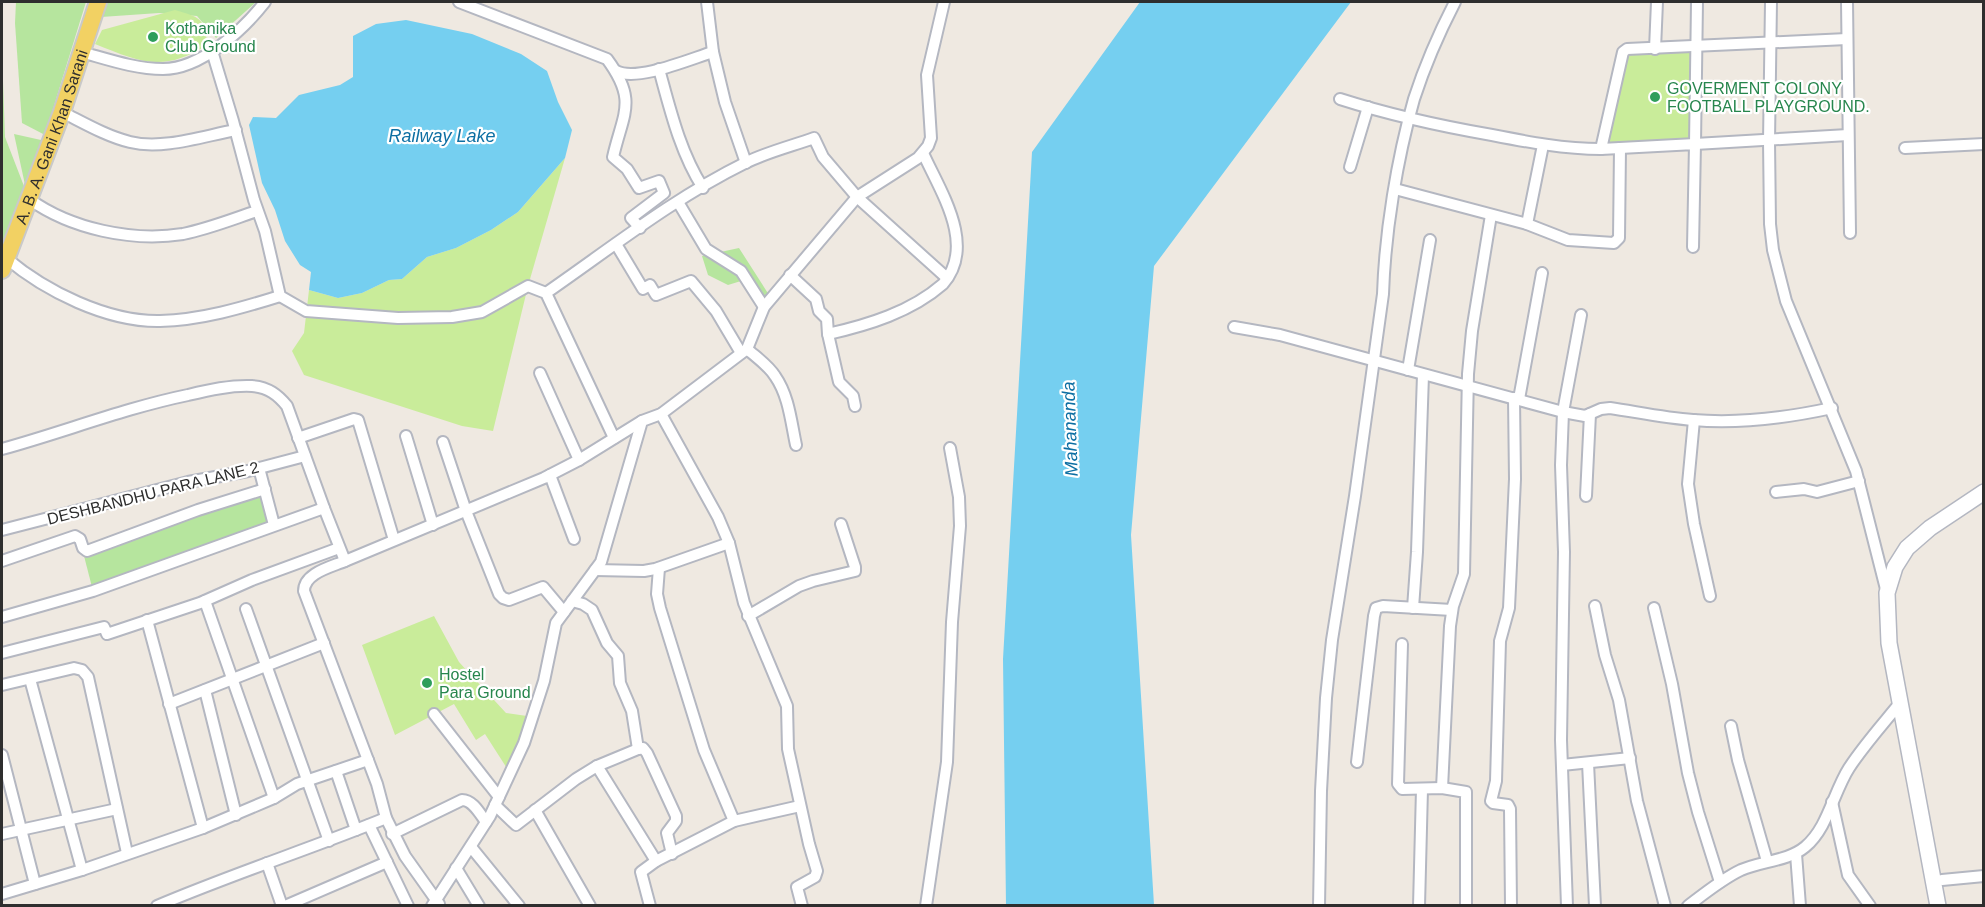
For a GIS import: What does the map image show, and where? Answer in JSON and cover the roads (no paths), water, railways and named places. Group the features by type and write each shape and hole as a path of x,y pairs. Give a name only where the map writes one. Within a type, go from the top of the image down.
{"main road":[{"name":"A. B. A. Gani Khan Sarani","path":"4,264 62,112 98,2"},
{"path":"1938,906 1890,644 1887,592 1895,567 1907,548 1930,528 1983,495"},
{"path":"1947,906 1900,659 1894,595 1898,579 1915,551 1983,495"}],"street":[{"path":"81,52 145,68 165,69 197,60 212,51 252,18 265,2"},
{"path":"459,2 476,5 607,59 616,71 626,94 627,108 613,157 627,169 639,188 659,181 664,193 631,218 640,228"},
{"path":"707,2 713,52 725,102 746,162"},
{"path":"642,421 601,562 556,623 544,681 524,743 486,822 436,903 392,834 368,760 303,591 304,584 309,578 345,561 550,475 579,460 642,421 662,414 744,351 764,307 857,197 923,153 932,138 927,75 944,2"},
{"path":"1319,906 1321,767 1326,698 1395,189 1409,119 1430,56 1455,2"},
{"path":"1655,49 1658,2"},
{"path":"1694,247 1697,2"},
{"path":"1771,2 1770,224 1776,268 1786,301 1832,408 1859,481 1887,592"},
{"path":"1847,2 1850,233"},
{"path":"1601,149 1623,52 1627,49 1847,39"},
{"path":"212,51 257,211 265,231 280,296 306,311 398,318 452,317 482,312 528,286 546,293 614,438"},
{"path":"616,71 626,75 659,69 713,52"},
{"path":"659,69 674,123 703,188"},
{"path":"1340,99 1409,119 1543,145 1601,149 1848,135"},
{"path":"1350,167 1368,107"},
{"path":"62,112 110,136 132,143 172,143 236,130"},
{"path":"546,293 678,202 746,162 814,138 823,157 857,197 947,278"},
{"path":"1905,148 1983,144"},
{"path":"1527,224 1543,145"},
{"path":"1395,189 1527,224 1568,240 1616,242 1619,238 1620,148"},
{"path":"828,334 866,326 888,317 938,288 947,278 958,248 957,231 923,153"},
{"path":"29,199 73,222 113,233 139,236 183,234 257,211"},
{"path":"678,202 706,249 741,271 764,307"},
{"path":"1442,788 1452,610 1464,574 1467,387 1472,331 1491,215"},
{"path":"1408,370 1430,240"},
{"path":"616,244 643,289 650,285 656,295 691,281 716,311 744,351 774,374 786,399 796,445"},
{"path":"4,264 19,269 45,286 93,309 121,317 160,321 184,319 240,309 280,296"},
{"path":"1511,906 1510,809 1505,804 1493,803 1491,799 1496,781 1500,641 1509,608 1516,399 1542,273"},
{"path":"790,275 816,299 819,311 827,319 828,334 839,382 853,396 855,406"},
{"path":"1567,906 1562,765 1564,552 1560,465 1563,412 1581,315"},
{"path":"1234,327 1280,335 1582,416 1610,408 1694,420 1760,421 1788,418 1832,408"},
{"path":"540,373 579,460"},
{"path":"1413,608 1418,552 1423,375"},
{"path":"2,449 155,402 219,388 252,386 264,389 278,395 287,406 345,561"},
{"path":"662,414 718,517 729,543 748,616 787,706 788,749 817,870 815,877 797,887 802,906"},
{"path":"1586,496 1590,414"},
{"path":"298,438 354,419 358,420 394,540"},
{"path":"1694,420 1688,484 1694,524 1710,596"},
{"path":"406,436 433,525"},
{"path":"443,441 466,511 499,594 509,600 541,587 546,589 564,612"},
{"path":"926,906 947,762 954,601 960,526 959,497 950,448"},
{"name":"DESHBANDHU PARA LANE 2","path":"2,530 188,482 305,456"},
{"path":"259,468 274,525"},
{"path":"550,475 574,539"},
{"path":"1776,492 1804,489 1817,492 1859,481"},
{"path":"2,561 75,536 80,539 83,548 87,551 198,510 265,489"},
{"path":"2,617 93,591 324,508"},
{"path":"748,616 799,586 855,571 841,524"},
{"path":"595,570 644,571 659,568 729,543"},
{"path":"2,653 104,627 107,634 205,601 252,580 339,548"},
{"path":"659,568 657,594 660,608 704,750 735,821"},
{"path":"205,601 274,798"},
{"path":"572,601 592,610 607,643 618,656 620,683 632,711 638,749"},
{"path":"1357,762 1376,608 1380,606 1452,610"},
{"path":"1595,606 1605,655 1619,700 1637,801 1665,906"},
{"path":"1654,608 1688,773 1720,882"},
{"path":"246,609 329,841"},
{"path":"147,620 203,828"},
{"path":"169,704 324,644"},
{"path":"1402,645 1398,784 1402,789 1442,788 1465,791 1468,796 1466,906"},
{"path":"2,685 74,668 82,670 88,677 128,853"},
{"path":"30,679 82,870"},
{"path":"205,690 236,815"},
{"path":"1688,906 1720,882 1742,870 1796,854 1808,845 1821,827 1849,768 1900,703"},
{"path":"434,714 516,825 597,766 643,748 676,816 676,821 667,833 672,854"},
{"path":"1731,726 1738,760 1767,861"},
{"path":"2,755 35,884"},
{"path":"1562,765 1630,758"},
{"path":"2,894 82,870 203,828 274,798 289,787 368,760"},
{"path":"1588,763 1595,906"},
{"path":"597,766 656,861"},
{"path":"336,771 356,830"},
{"path":"1419,906 1422,789"},
{"path":"392,834 462,800 467,800 472,804 486,822"},
{"path":"1832,802 1848,875 1870,906"},
{"path":"650,906 641,872 656,861 735,821 800,806"},
{"path":"2,834 117,809"},
{"path":"535,810 590,906"},
{"path":"157,906 386,818"},
{"path":"369,825 408,906"},
{"path":"471,847 519,906"},
{"path":"1796,854 1800,906"},
{"path":"267,862 284,906 387,862"},
{"path":"456,868 479,906"},
{"path":"1942,880 1983,876"}],"water":[{"name":"Mahananda","path":"1140,2 1351,2 1154,266 1131,535 1154,905 1006,905 1003,659 1032,152"},
{"name":"Railway Lake","path":"406,20 472,34 521,54 547,71 558,102 572,130 565,158 518,212 491,230 456,248 427,257 402,279 389,280 362,293 338,298 309,290 311,272 300,265 285,241 275,210 262,183 249,125 253,117 276,118 299,95 340,85 353,77 353,36 376,24"}],"place":[{"name":"Kothanika Club Ground","path":"153,37"},
{"name":"GOVERMENT COLONY FOOTBALL PLAYGROUND.","path":"1655,97"},
{"name":"Hostel Para Ground","path":"427,683"}]}
